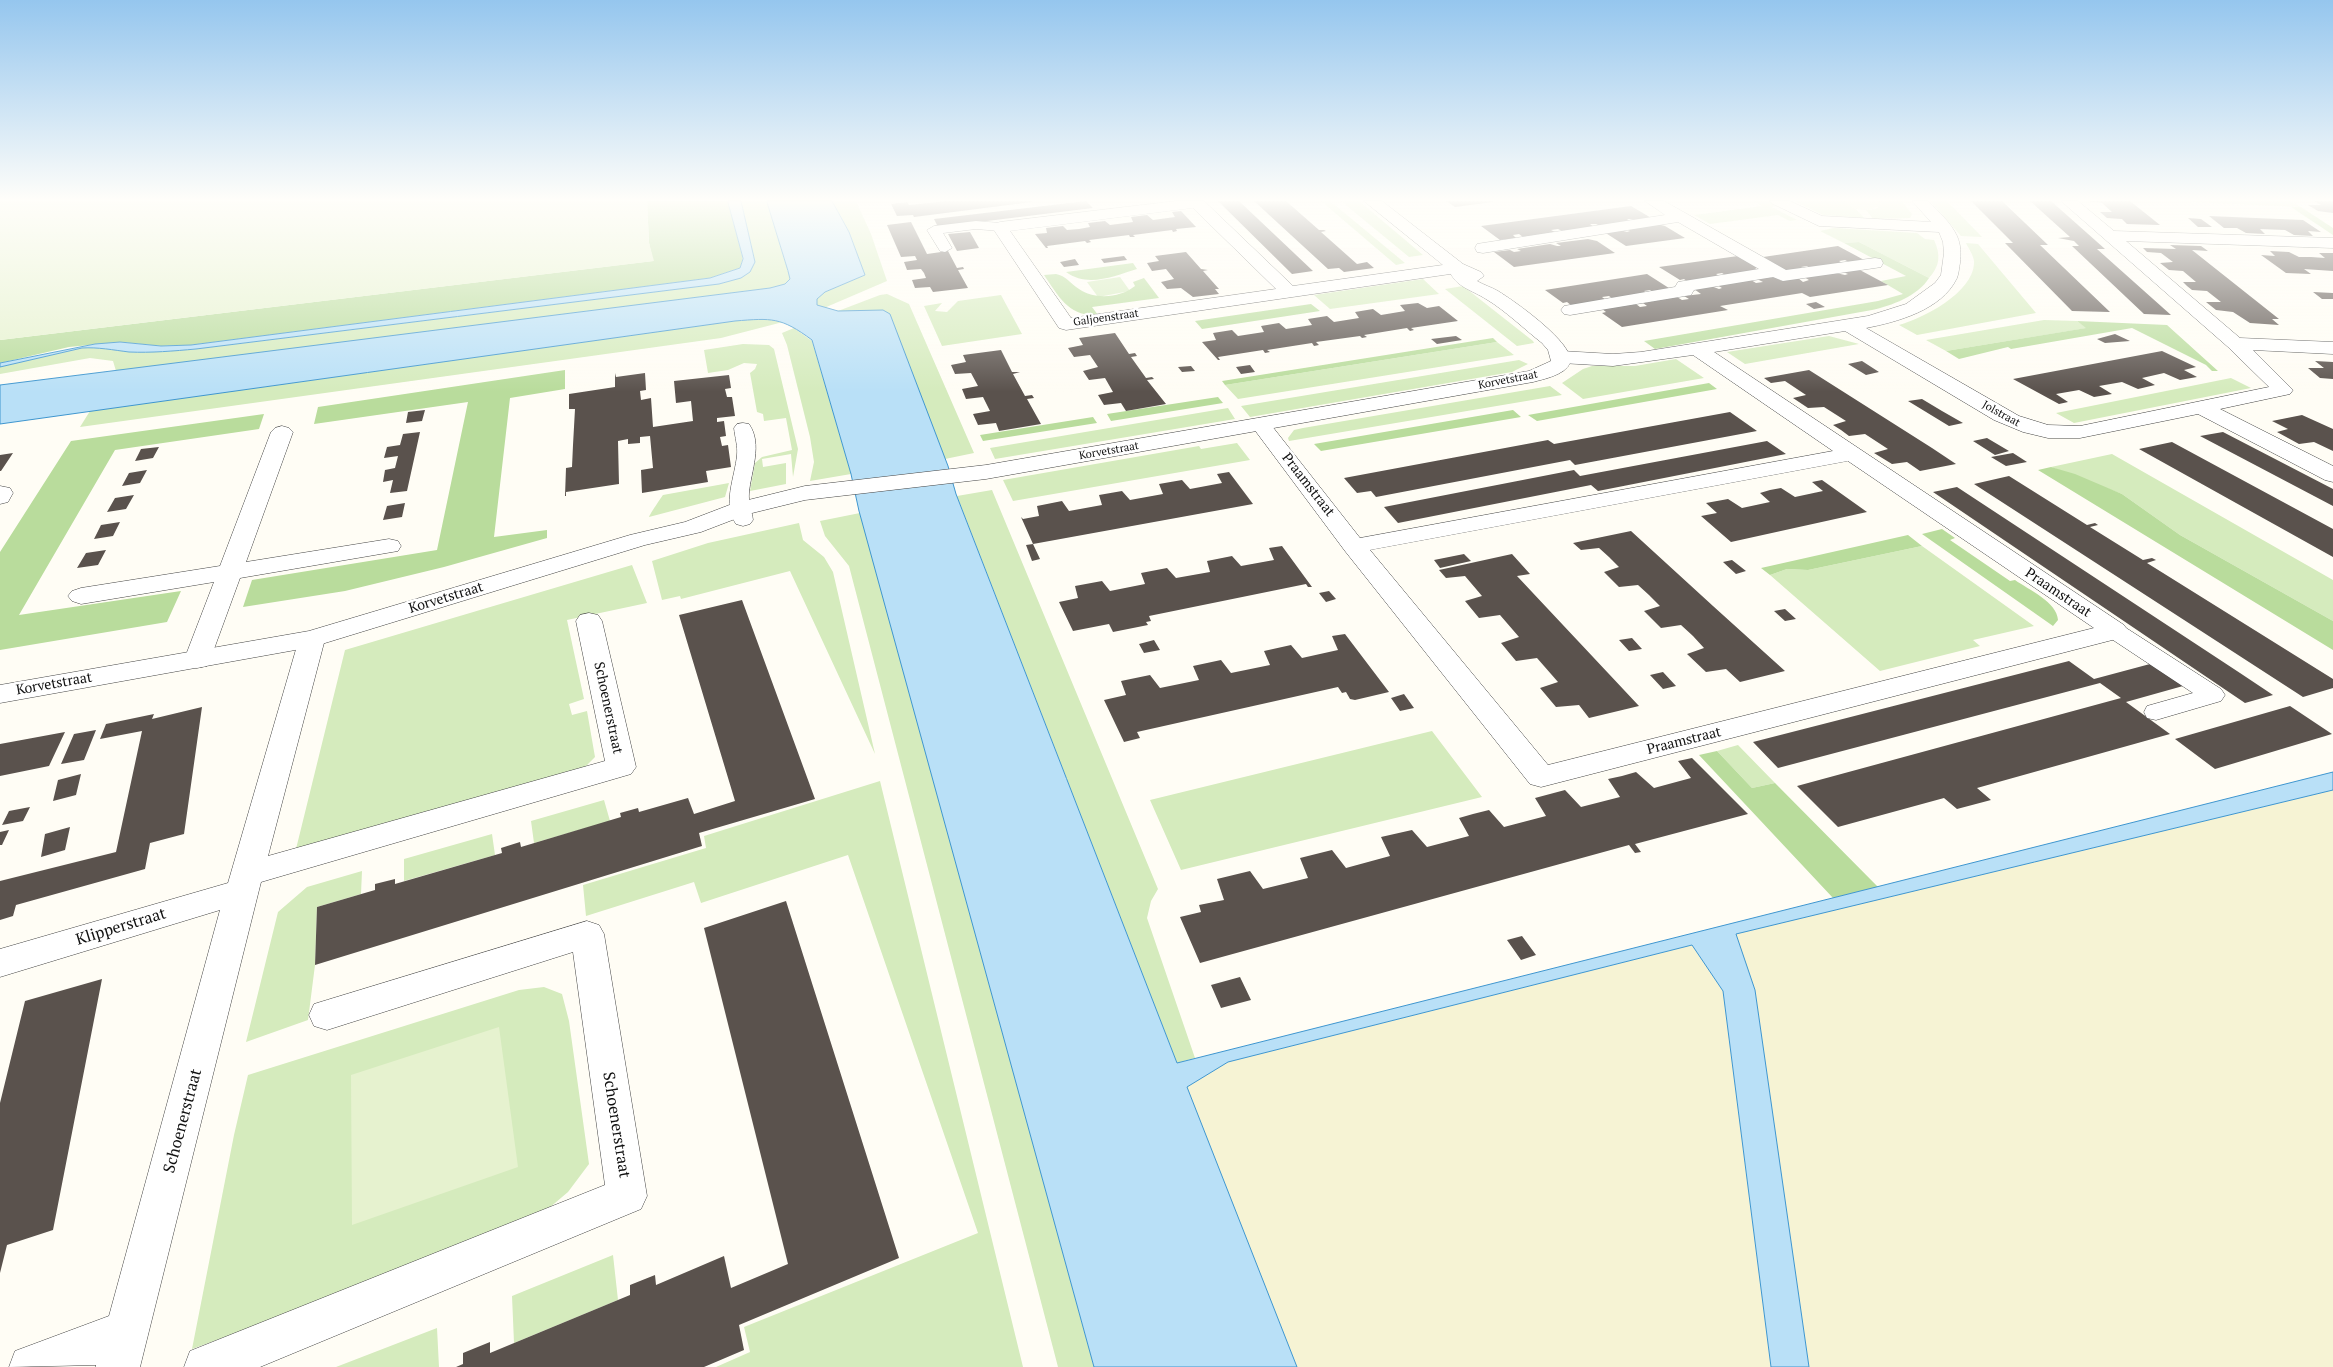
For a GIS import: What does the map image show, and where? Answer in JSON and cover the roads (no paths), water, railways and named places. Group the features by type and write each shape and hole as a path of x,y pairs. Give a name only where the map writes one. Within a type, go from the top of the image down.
{"street":[{"name":"Galjoenstraat","path":"1026,265 1066,324 1457,268"},
{"path":"1262,265 1289,292"},
{"path":"1453,265 1457,268 1460,276 1475,287 1492,295 1549,339 1557,348 1561,357 1627,360 1849,326 1891,317 1910,310 1929,297 1948,278 1950,265"},
{"path":"1763,265 1782,276 1862,265"},
{"name":"Jolstraat","path":"1849,326 2001,416 2025,428 2042,432 2059,434 2080,432 2283,390 2235,343 2144,265"},
{"path":"1570,310 1685,291 1684,286 1775,272"},
{"path":"2235,343 2333,348"},
{"name":"Praamstraat","path":"1698,350 2115,631"},
{"name":"Korvetstraat","path":"0,694 312,638 638,540 742,515 848,494 1261,425 1533,376 1553,369 1560,363 1561,357"},
{"path":"2200,407 2333,475"},
{"name":"Praamstraat","path":"1261,425 1354,546 1541,778 2115,631"},
{"path":"197,660 282,432"},
{"path":"1354,546 1851,454"},
{"path":"80,596 389,546"},
{"name":"Schoenerstraat","path":"245,883 621,767 589,621"},
{"name":"Schoenerstraat","path":"122,1349 312,638"},
{"name":"Klipperstraat","path":"0,963 245,883"},
{"name":"Schoenerstraat","path":"206,1367 627,1196 587,934 327,1015"},
{"path":"31,1367 122,1349"}],"lane":[{"path":"742,515 739,495 746,454 743,428"},
{"name":"Praamstraat","path":"2115,631 2213,695 2156,712"}],"water":[{"path":"741,265 754,265 750,272 741,278 719,284 196,349 129,352 100,348 82,348 0,367 0,363 95,344 120,342 161,346 191,345 710,278 740,268"},
{"path":"786,265 861,265 865,275 825,292 817,299 817,305 838,311 883,310 890,314 948,466 956,494 1177,1063 2333,772 2333,790 1736,934 1755,990 1809,1367 1771,1367 1723,991 1692,945 1228,1062 1187,1087 1297,1367 1094,1367 859,511 851,474 812,340 792,327 776,321 758,319 735,321 0,424 0,385 770,288 785,284 790,279"}]}
